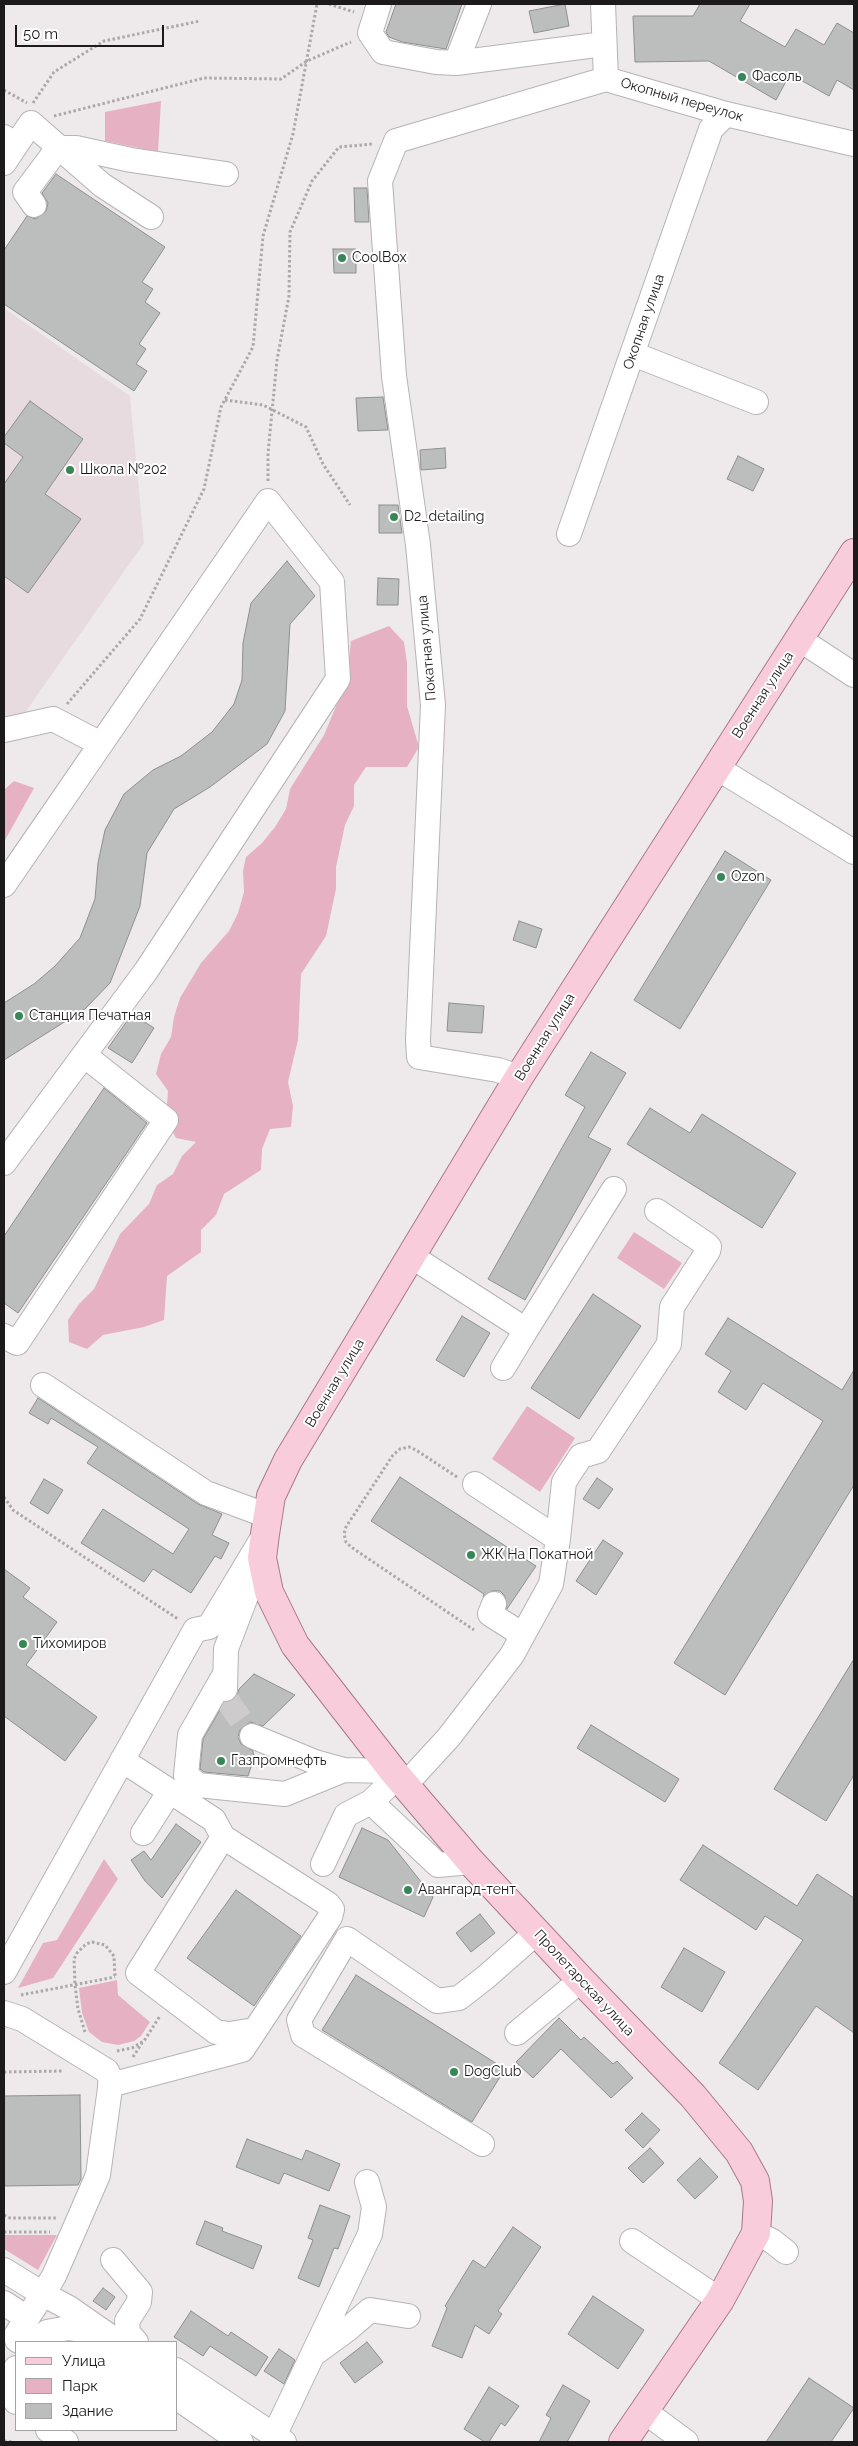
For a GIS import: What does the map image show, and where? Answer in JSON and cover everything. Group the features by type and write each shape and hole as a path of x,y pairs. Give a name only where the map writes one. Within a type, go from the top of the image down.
{"main road":[{"name":"Военная улица","path":"265,1536 272,1496 288,1460 519,1077 854,554"},
{"name":"Пролетарская улица","path":"265,1536 268,1592 295,1645 398,1777 472,1862 581,1980 693,2096 739,2152 755,2181 758,2201 756,2233 720,2300 623,2442"}],"street":[{"path":"456,63 479,4"},
{"path":"603,4 606,79"},
{"path":"374,19 383,52 436,62 456,63 604,44"},
{"name":"Окопный переулок","path":"396,142 606,79 726,114 854,144"},
{"path":"8,148 31,114 58,148 102,185 151,216"},
{"name":"Окопная улица","path":"569,534 634,354 711,128 726,114"},
{"name":"Покатная улица","path":"396,142 380,181 394,376 418,545 433,705 418,1040 419,1057 498,1070 519,1077"},
{"path":"58,148 76,148 131,160 226,174"},
{"path":"34,204 25,192 58,148"},
{"path":"634,354 756,402"},
{"path":"4,885 268,502 332,582 338,679 146,971 4,1163"},
{"path":"799,639 854,675"},
{"path":"4,730 53,719 101,744"},
{"path":"717,768 854,852"},
{"path":"4,1336 17,1344 166,1120 84,1056"},
{"path":"503,1368 614,1189"},
{"path":"323,1864 346,1816 371,1802 398,1777 449,1737 512,1655 549,1589 558,1539 564,1482 578,1458 598,1451 669,1344 672,1307 708,1251 706,1244 657,1211"},
{"path":"411,1256 526,1330"},
{"path":"42,1385 206,1493 265,1536"},
{"path":"470,1483 558,1539"},
{"path":"4,1972 195,1630 209,1626 265,1536"},
{"path":"227,1700 226,1649 265,1536"},
{"path":"494,1604 490,1614 523,1636"},
{"path":"225,1674 190,1735 186,1775 198,1785 285,1794 344,1770"},
{"path":"252,1736 315,1762 344,1770 398,1777"},
{"path":"110,2085 236,2052 246,2046 330,1917 332,1909 328,1904 223,1837 214,1820 122,1760"},
{"path":"143,1833 170,1791"},
{"path":"371,1802 438,1865 472,1862"},
{"path":"223,1837 138,1973 171,1999 222,2034 255,2030"},
{"path":"482,2144 303,2035 299,2020 347,1939 437,2001 459,1998 537,1932"},
{"path":"517,2033 581,1980"},
{"path":"9,2005 22,2019 110,2074 98,2175 54,2276 16,2335 19,2341"},
{"path":"178,2371 279,2439 312,2355 370,2234 374,2208 367,2182"},
{"path":"756,2233 772,2241 786,2252"},
{"path":"632,2241 720,2300"},
{"path":"113,2260 140,2292 139,2302 127,2321 128,2333 135,2341"},
{"path":"4,2270 42,2294 69,2308 117,2341"},
{"path":"4,2303 27,2318"},
{"path":"312,2355 348,2329 370,2310 408,2316"},
{"path":"35,2341 47,2332 68,2328 81,2330 97,2341"},
{"path":"15,2372 12,2385 15,2398"},
{"path":"178,2384 214,2410 218,2426"},
{"path":"178,2398 241,2442"},
{"path":"644,2411 686,2442"},
{"path":"50,2431 66,2442"}],"path":[{"path":"53,719 140,620 204,489 221,407 253,347 263,236 293,134 317,4"},
{"path":"329,4 374,19"},
{"path":"31,114 204,78 281,80 306,61 374,19"},
{"path":"31,114 54,72 104,41 200,21"},
{"path":"268,502 268,453 277,360 289,296 290,232 312,181 339,147 396,142"},
{"path":"225,400 263,405 306,427 324,464 350,505"},
{"path":"470,1483 416,1450 409,1448 400,1449 388,1463 346,1527 344,1534 346,1542 351,1547 480,1633"},
{"path":"4,1497 13,1510 195,1630"},
{"path":"88,2036 82,2027 78,2009 74,1959 76,1953 86,1944 92,1942 106,1945 114,1956 115,1977"},
{"path":"9,2005 76,1985 138,1973"},
{"path":"130,2060 171,1999"},
{"path":"112,2050 132,2048 144,2041"},
{"path":"4,2072 65,2071"},
{"path":"4,2215 10,2218 76,2225"},
{"path":"4,2232 76,2225"},
{"path":"4,2441 13,2442"}],"shaded area":[{"name":"Школа №202","path":"4,308 130,396 144,543 24,714 4,717"}],"green space":[{"path":"161,101 158,152 105,141 105,112"},
{"path":"389,626 404,642 407,663 407,706 419,747 407,767 366,767 354,785 354,806 345,825 336,867 336,889 326,936 301,974 298,1040 288,1082 293,1106 291,1127 270,1129 262,1149 261,1170 224,1194 216,1215 201,1230 201,1252 167,1276 164,1320 144,1327 103,1335 87,1349 69,1342 68,1320 79,1304 94,1289 120,1234 149,1204 157,1185 173,1174 182,1156 196,1142 176,1138 166,1120 168,1091 156,1074 161,1054 171,1037 174,1017 180,998 201,963 229,931 238,913 244,892 243,871 246,857 262,843 275,827 286,809 290,789 324,735 347,680 351,641"},
{"path":"14,781 34,788 4,842 4,790"},
{"path":"634,1232 682,1263 664,1289 617,1258"},
{"path":"527,1406 575,1438 540,1492 492,1459"},
{"path":"104,1859 118,1879 53,1978 18,1988 43,1943 57,1940"},
{"path":"117,1980 118,1995 150,2022 141,2036 134,2041 118,2045 102,2042 89,2032 82,2013 79,1988"},
{"path":"4,2235 57,2235 38,2270 4,2249"}],"building":[{"path":"396,4 462,4 446,49 402,42 389,37 386,32"},
{"path":"565,4 569,26 534,33 529,11"},
{"path":"700,4 750,4 740,21 785,47 796,29 824,45 837,23 854,33 854,90 837,80 829,96 790,74 776,100 709,61 635,62 633,16 693,16"},
{"path":"56,174 165,247 142,282 153,289 145,302 160,313 139,344 146,349 136,364 147,371 134,391 4,304 4,250 27,216 36,219 46,211 48,203 42,193"},
{"path":"354,188 367,188 369,222 355,222"},
{"path":"333,249 356,249 356,273 334,273"},
{"path":"383,397 388,430 358,431 356,398"},
{"name":"Школа №202","path":"30,401 83,439 45,494 81,519 28,593 4,576 4,484 23,457 4,443 4,437"},
{"path":"445,448 446,468 421,470 420,450"},
{"path":"738,456 764,469 753,491 727,479"},
{"path":"379,505 398,505 402,533 379,533"},
{"path":"287,561 315,596 290,624 285,711 267,744 210,787 174,809 147,853 140,906 110,983 85,1009 4,1060 4,1003 34,984 55,966 80,938 95,899 98,863 105,830 124,794 153,770 181,756 212,732 234,704 242,680 243,643 251,603"},
{"path":"378,578 399,579 398,605 377,605"},
{"path":"725,851 771,880 680,1029 634,1000"},
{"path":"519,921 542,929 536,948 513,940"},
{"path":"449,1003 484,1006 482,1033 447,1031"},
{"path":"132,1014 154,1028 132,1063 108,1048"},
{"path":"591,1052 626,1073 588,1137 611,1149 525,1300 488,1279 585,1107 565,1095"},
{"path":"104,1088 147,1123 18,1313 4,1303 4,1236"},
{"path":"650,1108 690,1133 702,1114 796,1173 762,1228 627,1144"},
{"path":"593,1294 641,1326 579,1419 531,1388"},
{"path":"462,1316 490,1333 464,1377 436,1360"},
{"path":"728,1318 842,1390 854,1370 854,1485 725,1695 674,1663 823,1421 763,1383 746,1410 718,1392 731,1371 705,1354"},
{"path":"38,1398 198,1504 222,1514 212,1535 229,1543 221,1559 215,1556 191,1593 153,1569 144,1582 81,1543 103,1509 173,1554 189,1529 87,1463 98,1447 51,1418 48,1424 29,1413"},
{"name":"ЖК На Покатной","path":"400,1477 536,1566 507,1609 505,1596 500,1591 492,1591 483,1597 484,1594 371,1521"},
{"path":"597,1478 613,1489 599,1509 583,1499"},
{"path":"44,1479 63,1490 48,1514 30,1503"},
{"path":"603,1540 623,1553 596,1595 576,1581"},
{"name":"Тихомиров","path":"4,1569 30,1588 23,1597 57,1622 26,1665 97,1717 65,1761 4,1716"},
{"path":"854,1659 854,1775 826,1821 774,1789"},
{"path":"254,1674 295,1695 263,1726 250,1722 240,1730 238,1737 241,1744 253,1751 254,1758 248,1776 204,1772 200,1769 203,1739 224,1703 232,1701 237,1696 239,1689"},
{"path":"591,1725 679,1779 665,1802 577,1748"},
{"path":"176,1824 201,1842 162,1898 145,1881 131,1860 144,1851 151,1860"},
{"path":"362,1828 388,1840 433,1897 424,1917 339,1877"},
{"path":"703,1845 797,1906 817,1874 854,1898 854,2033 816,2006 758,2090 719,2063 803,1940 765,1916 756,1930 680,1880"},
{"path":"236,1890 301,1936 254,2006 187,1958"},
{"path":"480,1914 495,1933 471,1952 456,1933"},
{"path":"684,1948 725,1972 702,2012 661,1987"},
{"path":"356,1975 505,2069 472,2122 322,2030"},
{"path":"559,2018 581,2040 584,2037 613,2064 617,2061 633,2078 611,2098 561,2049 533,2078 516,2062"},
{"path":"80,2095 81,2179 78,2185 4,2186 4,2096"},
{"path":"642,2113 660,2130 643,2148 625,2130"},
{"path":"247,2139 302,2160 306,2150 340,2164 329,2191 284,2173 279,2184 236,2167"},
{"path":"650,2148 664,2163 643,2183 628,2168"},
{"path":"700,2158 718,2177 695,2199 677,2180"},
{"path":"320,2205 350,2216 338,2249 334,2248 319,2287 298,2278 313,2240 308,2238"},
{"path":"205,2221 223,2228 222,2231 262,2246 253,2269 196,2244"},
{"path":"513,2227 541,2247 498,2311 502,2314 489,2334 475,2325 462,2358 432,2346 447,2308 445,2306 473,2260 485,2268"},
{"path":"103,2288 115,2297 106,2310 93,2301"},
{"path":"593,2296 644,2330 618,2369 568,2334"},
{"path":"191,2311 228,2336 231,2332 268,2357 256,2376 210,2346 203,2356 174,2337"},
{"path":"367,2342 383,2362 355,2383 340,2363"},
{"path":"279,2349 295,2360 284,2384 264,2371"},
{"path":"809,2378 854,2408 831,2442 766,2442"},
{"path":"563,2385 590,2401 567,2442 539,2442 551,2418 546,2415"},
{"path":"489,2387 519,2406 505,2426 501,2423 489,2442 485,2442 464,2429"}],"tunnel":[{"path":"227,1700 252,1736"}],"place":[{"name":"Фасоль","path":"742,77"},
{"name":"CoolBox","path":"342,258"},
{"name":"Школа №202","path":"70,470"},
{"name":"D2_detailing","path":"394,517"},
{"name":"Ozon","path":"721,877"},
{"name":"Станция Печатная","path":"19,1016"},
{"name":"ЖК На Покатной","path":"471,1555"},
{"name":"Тихомиров","path":"23,1644"},
{"name":"Газпромнефть","path":"221,1761"},
{"name":"Авангард-тент","path":"408,1890"},
{"name":"DogClub","path":"454,2072"}]}
